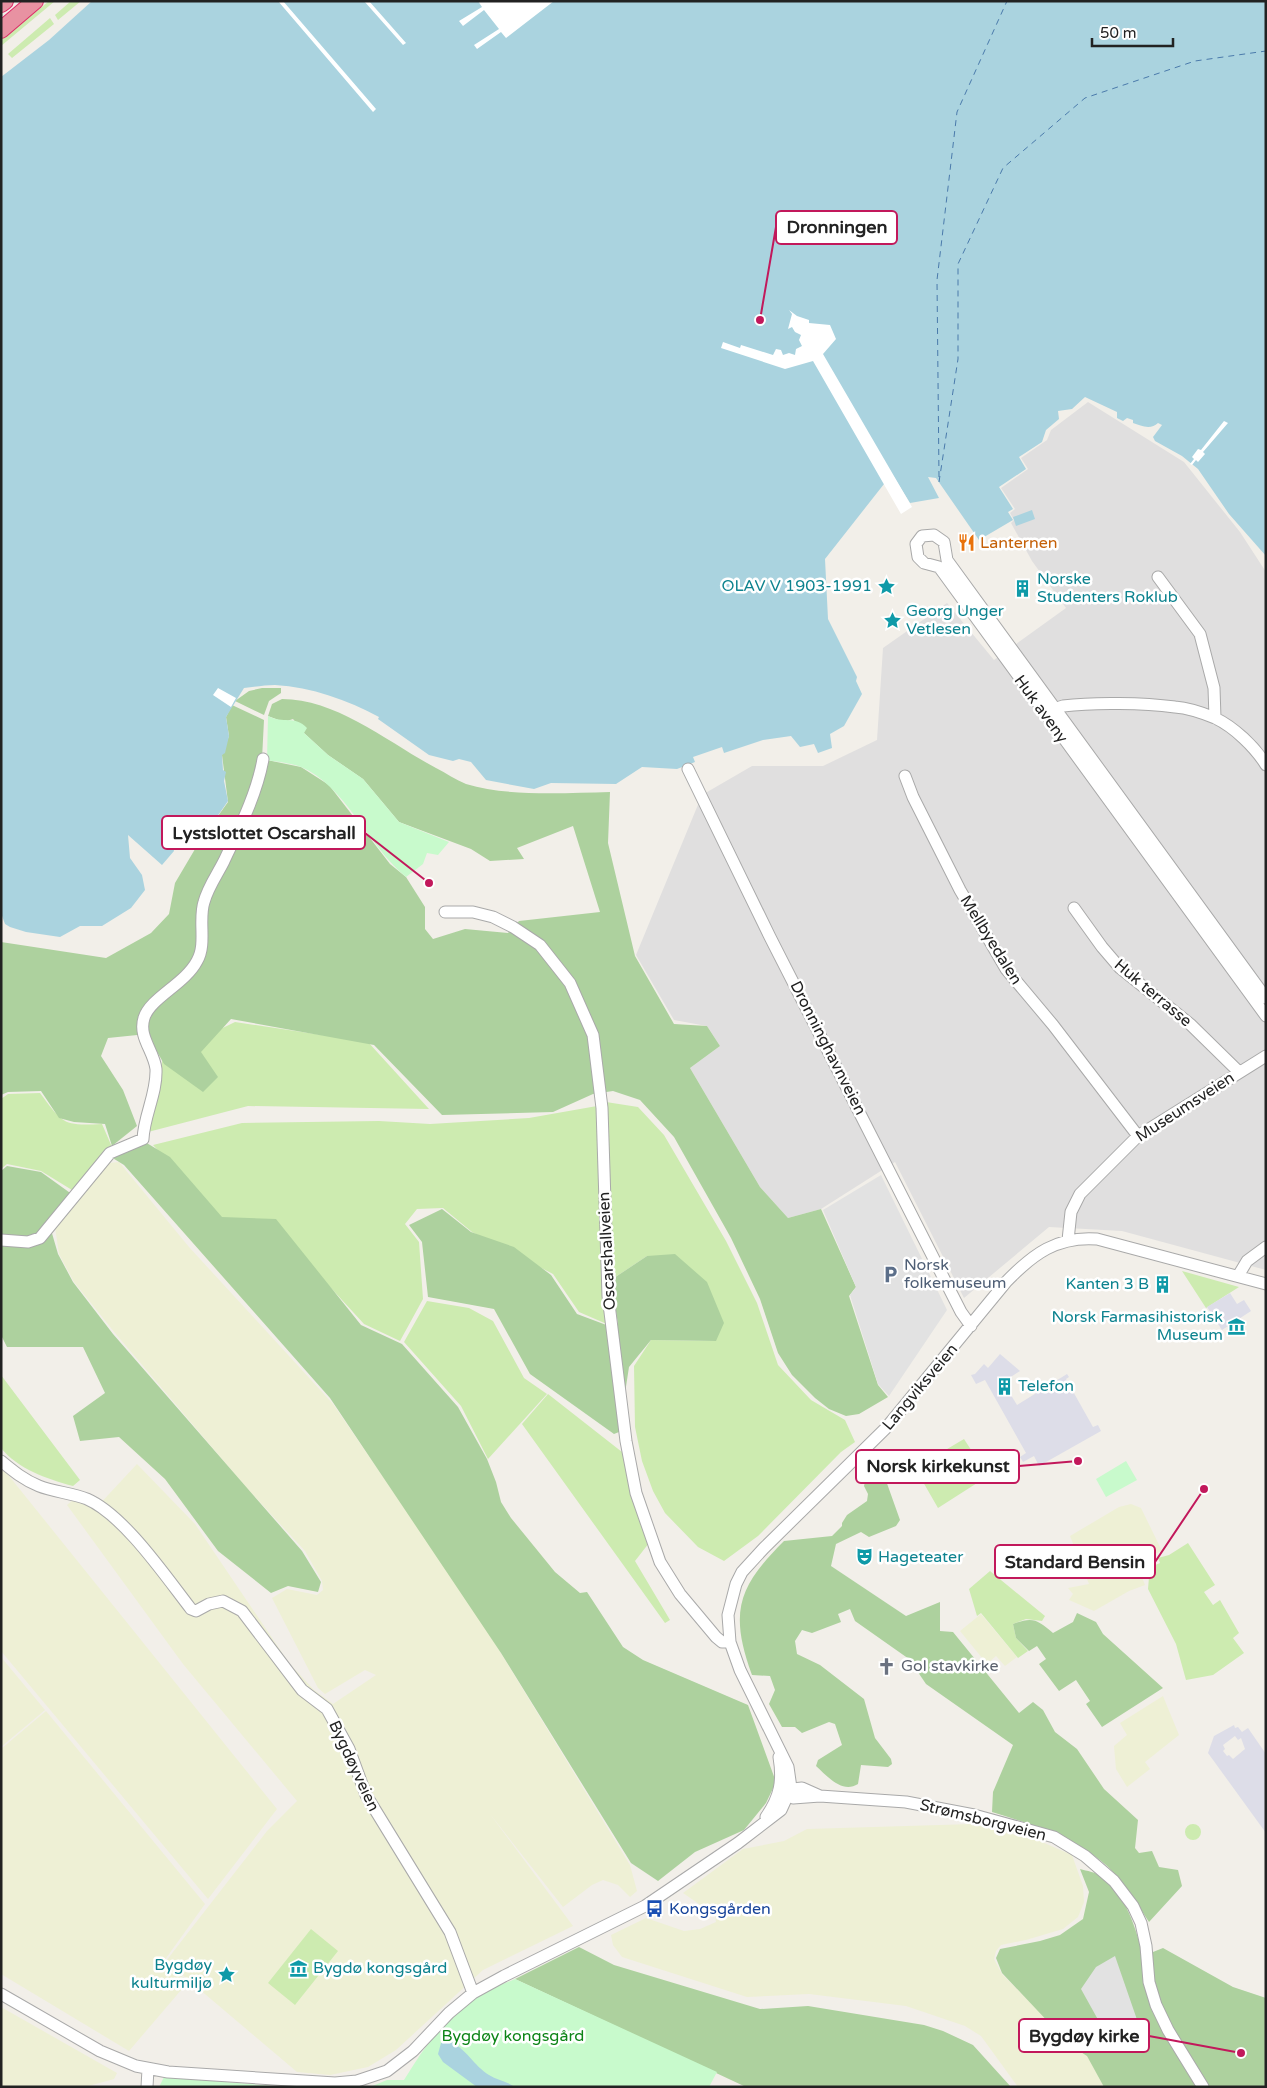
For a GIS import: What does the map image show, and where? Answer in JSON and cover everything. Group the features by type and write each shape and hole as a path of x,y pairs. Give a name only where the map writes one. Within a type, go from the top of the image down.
{"highway":[{"path":"1,4 5,1"},
{"path":"1,30 35,1"}],"street":[{"name":"Huk aveny","path":"1001,644 947,560 944,542 934,534 922,536 916,544 918,557 924,563 939,567 1001,644 1137,830 1183,883 1218,941"},
{"path":"1158,577 1200,634 1214,688 1215,718"},
{"path":"1051,713 1064,706 1175,707 1215,718 1252,747 1266,765"},
{"path":"1,1240 28,1242 40,1238 110,1153 143,1139 144,1122 153,1099 156,1077 155,1066 144,1038 143,1020 148,1010 189,975 200,956 203,903 255,791 263,759"},
{"name":"Dronninghavnveien","path":"688,768 770,937 961,1312 970,1326"},
{"name":"Mellbyedalen","path":"905,776 913,797 960,890 1006,969 1053,1025 1138,1136"},
{"name":"Huk aveny","path":"1137,830 1173,890 1218,941 1254,990 1266,1016"},
{"path":"1173,890 1183,883"},
{"name":"Huk terrasse","path":"1074,908 1102,947 1120,968 1190,1024 1239,1072"},
{"name":"Oscarshallveien","path":"445,912 473,912 493,917 513,927 540,945 570,983 594,1035 602,1108 608,1296 626,1441 636,1493 660,1562 680,1594 722,1642 730,1642"},
{"name":"Huk aveny","path":"1254,990 1266,998"},
{"name":"Museumsveien","path":"1068,1240 1071,1212 1080,1194 1138,1136 1266,1056"},
{"name":"Langviksveien","path":"473,1993 645,1906 757,1828 786,1792 777,1748 738,1666 730,1642 728,1623 730,1604 742,1572 764,1548 874,1442 1026,1262 1045,1248 1068,1240 1087,1238 1107,1240 1266,1284"},
{"path":"1238,1276 1247,1261 1266,1247"},
{"name":"Bygdøyveien","path":"1,1461 18,1476 40,1486 87,1500 111,1514 160,1568 191,1609 196,1611 209,1604 223,1602 236,1606 248,1617 302,1690 327,1709 349,1749 366,1795 450,1932 473,1993"},
{"name":"Strømsborgveien","path":"786,1792 808,1790 820,1796 906,1802 974,1815 1054,1837 1085,1856 1114,1881 1133,1906 1141,1923 1146,1946 1149,1982 1156,2005 1168,2030 1203,2087"},
{"path":"1,1994 113,2058 148,2069 322,2083 357,2082 387,2072 403,2060 449,2013 473,1993"},
{"path":"147,2087 148,2069"}],"shaded area":[{"path":"1088,402 1184,462 1240,532 1266,572 1266,1270 1122,1231 1049,1227 964,1298 895,1162 821,1209 788,1218 760,1187 690,1068 720,1046 707,1026 674,1020 636,955 702,795 752,766 823,766 877,740 883,648 947,603 994,660 1066,608 1032,561 1011,523 1014,520 1010,513 1015,509 1001,488 1028,469 1021,458 1047,440 1051,430"},
{"name":"Norsk folkemuseum","path":"881,1175 947,1310 889,1396 878,1384 850,1295 856,1287 823,1210"},
{"path":"1230,1293 1237,1304 1244,1300 1251,1311 1222,1330 1207,1307"},
{"path":"1000,1354 1020,1371 1003,1382 1017,1405 1067,1374 1069,1377 1066,1379 1093,1427 1098,1425 1101,1431 1039,1466 1034,1456 1023,1462 1020,1457 1026,1453 985,1380 976,1384 971,1375 975,1374 984,1364 988,1368"},
{"path":"1234,1725 1235,1728 1238,1727 1242,1732 1248,1728 1266,1754 1266,1833 1208,1753 1214,1736","holes":["1235,1736 1238,1740 1241,1738 1245,1749 1233,1759 1223,1751 1225,1749 1223,1745"]},
{"path":"1115,1956 1143,2037 1132,2048 1116,2052 1081,1989 1096,1967"}],"green space":[{"path":"49,1 55,1 1,46 1,40"},
{"path":"71,1 81,1 58,20 55,15"},
{"path":"50,18 54,24 12,58 8,54"},
{"path":"262,688 281,688 281,693 269,701 264,715 235,701 249,691"},
{"path":"282,699 323,706 343,714 466,784 519,793 610,792 608,843 635,956 674,1024 707,1026 720,1046 690,1068 760,1187 788,1218 821,1209 856,1287 849,1296 878,1385 888,1397 859,1414 846,1416 829,1409 792,1375 778,1353 760,1299 731,1238 674,1137 640,1100 613,1091 593,1094 553,1112 442,1115 374,1045 231,1019 201,1052 218,1077 203,1092 164,1064 147,1034 108,1038 101,1056 123,1090 137,1126 112,1146 105,1124 74,1122 59,1118 41,1091 8,1092 1,1095 1,942 106,958 151,933 169,914 175,883 198,844 228,802 222,755 229,736 226,717 232,705 264,720 262,759 301,767 329,785 390,864 406,877 425,907 425,929 433,939 465,929 508,933 519,921 600,912 573,826 517,848 524,859 490,861 471,849 399,822 363,779 328,755 304,733 293,719 284,722 268,716 272,704"},
{"path":"268,716 302,724 307,728 304,733 328,755 363,779 399,822 449,842 438,855 427,853 423,864 406,877 380,850 343,801 316,775 301,767 267,760"},
{"path":"235,1022 368,1042 429,1109 248,1106 148,1132 163,1057"},
{"path":"40,1093 59,1117 65,1121 79,1124 102,1124 112,1147 101,1156 72,1190 41,1171 7,1164 1,1169 1,1099 8,1094"},
{"path":"606,1102 638,1107 664,1135 726,1241 757,1303 778,1365 811,1400 845,1420 855,1442 841,1452 758,1536 724,1561 698,1547 665,1513 653,1491 642,1461 635,1427 634,1366 651,1340 716,1341 647,1256 611,1280"},
{"path":"597,1106 609,1325 579,1312 553,1274 472,1232 443,1208 417,1209 405,1224 419,1242 423,1299 400,1341 364,1324 276,1228 220,1218 153,1145 242,1123 379,1121 430,1124 529,1118"},
{"path":"145,1142 170,1157 222,1217 276,1219 361,1325 402,1344 458,1407 487,1459 501,1502 511,1518 555,1572 580,1593 587,1592 623,1647 643,1660 748,1705 776,1782 766,1803 744,1830 695,1852 658,1881 631,1863 501,1653 330,1398 124,1165 111,1157"},
{"path":"119,1162 189,1247 333,1404 474,1609 630,1865 637,1891 630,1897 618,1885 603,1880 592,1885 563,1907 490,1814 573,1926 483,1970 396,2050 368,2067 330,2075 297,2072 166,1961 267,1831 297,1801 183,1664 67,1505 74,1499 96,1508 137,1464 195,1524 289,1663 314,1690 333,1704 376,1675 365,1670 325,1694 318,1688 272,1598 287,1589 317,1595 323,1590 322,1581 305,1551 245,1486 115,1333 74,1282 59,1254 55,1227 109,1163"},
{"path":"7,1166 41,1172 73,1195 49,1223 58,1254 73,1282 113,1334 302,1551 321,1582 318,1592 288,1586 271,1593 218,1551 165,1479 119,1437 80,1441 73,1416 105,1393 83,1347 7,1347 1,1335 1,1171"},
{"path":"442,1209 471,1232 514,1247 551,1275 577,1314 609,1326 618,1324 611,1280 647,1256 675,1254 707,1282 724,1323 716,1341 651,1340 629,1367 619,1432 614,1434 530,1374 494,1309 428,1297 422,1242 409,1225"},
{"path":"1182,1271 1239,1287 1206,1308"},
{"path":"427,1301 469,1308 493,1321 524,1378 547,1394 488,1459 461,1406 404,1342"},
{"path":"1,1375 80,1480 73,1486 53,1480 24,1467 1,1448"},
{"path":"548,1394 622,1452 649,1543 635,1561 670,1620 665,1623 522,1424"},
{"path":"964,1439 988,1476 938,1508 915,1468"},
{"path":"1126,1461 1137,1480 1106,1497 1096,1479"},
{"path":"877,1465 884,1475 900,1520 896,1526 869,1537 861,1532 836,1544 831,1566 906,1616 940,1602 940,1631 953,1632 1019,1713 1033,1702 1043,1710 1055,1732 1077,1749 1104,1789 1138,1820 1135,1848 1139,1853 1152,1851 1159,1867 1178,1870 1182,1886 1149,1922 1118,1878 1094,1855 1052,1832 992,1812 993,1792 1013,1745 926,1684 909,1659 855,1621 850,1609 838,1614 841,1622 812,1633 802,1630 795,1641 797,1654 820,1665 864,1699 875,1738 891,1759 892,1764 888,1767 861,1765 858,1784 846,1787 830,1779 816,1766 818,1760 842,1745 835,1724 829,1722 802,1733 795,1727 782,1727 769,1704 775,1690 770,1676 752,1675 741,1634 740,1617 742,1602 756,1572 784,1541 832,1536 842,1526 847,1515 867,1501 868,1494 864,1486 868,1468"},
{"path":"1,1466 277,1809 208,1899 1,1651"},
{"path":"1131,1504 1141,1508 1162,1551 1136,1562 1145,1585 1129,1591 1094,1611 1069,1600 1073,1594 1068,1588 1089,1584 1070,1536 1119,1507"},
{"path":"1188,1543 1215,1585 1204,1592 1213,1605 1220,1600 1239,1633 1233,1638 1244,1653 1213,1675 1186,1680 1176,1644 1148,1589 1149,1577 1156,1574 1153,1566 1160,1563 1158,1558 1169,1555"},
{"path":"990,1571 1045,1616 1042,1621 1026,1619 1013,1624 1016,1638 1028,1651 1018,1658 981,1613 977,1616 969,1589"},
{"path":"1077,1613 1096,1622 1103,1634 1163,1688 1102,1727 1086,1704 1090,1701 1076,1680 1059,1691 1039,1664 1046,1659 1037,1646 1029,1651 1016,1638 1013,1624 1026,1620 1035,1621 1053,1633 1073,1622"},
{"path":"981,1614 1017,1657 1005,1666 996,1656 987,1664 960,1631"},
{"path":"1,1657 45,1710 1,1747"},
{"path":"1163,1696 1179,1735 1145,1762 1150,1769 1127,1787 1116,1769 1114,1746 1127,1735 1120,1723"},
{"path":"46,1711 205,1904 164,1961 188,1982 129,2051 1,1974 1,1749"},
{"path":"973,1824 1042,1842 1072,1855 1083,1886 1084,1902 1078,1917 1063,1929 1001,1945 996,1951 994,1959 1002,1974 1071,2043 1087,2054 1105,2087 1018,2087 981,2036 965,2026 906,2006 809,1994 747,1997 622,1957 613,1945 611,1935 646,1918 684,1931 700,1929 716,1922 715,1915 683,1893 743,1849 784,1841 807,1829"},
{"path":"1190,1824 1196,1824 1201,1829 1199,1838 1190,1840 1185,1835 1185,1829"},
{"path":"1080,1869 1100,1875 1118,1893 1133,1923 1143,1956 1163,1948 1233,1987 1266,1998 1266,2087 1104,2087 1087,2056 1070,2045 1002,1973 996,1958 1000,1949 1060,1935 1083,1919 1089,1892"},
{"path":"311,1929 338,1951 295,2005 268,1983"},
{"path":"579,1947 614,1965 760,2009 808,2006 924,2025 943,2031 973,2045 1011,2087 746,2087 515,1979"},
{"name":"Bygdøy kongsgård","path":"515,1979 717,2072 709,2087 370,2087 387,2080 404,2080 426,2046 452,2017 483,1994"},
{"path":"1,2007 117,2073 114,2079 85,2087 1,2087"},
{"path":"164,2077 286,2087 159,2087"}],"water":[{"path":"92,1 1266,1 1266,556 1229,514 1198,469 1182,456 1155,441 1153,437 1162,425 1158,423 1149,427 1143,426 1133,423 1133,420 1127,418 1123,421 1117,418 1117,412 1085,397 1072,409 1058,411 1059,419 1046,430 1042,442 1019,457 1026,469 999,487 1013,509 1008,512 1013,520 979,540 936,478 928,477 939,498 910,503 894,477 884,484 825,559 828,619 857,677 856,681 862,694 844,726 830,734 832,748 818,753 814,744 800,747 791,736 763,740 724,753 722,747 693,757 695,762 677,769 642,767 616,784 551,783 534,789 486,780 471,762 459,759 453,761 429,755 378,719 379,717 329,695 289,686 275,685 244,688 226,717 229,736 225,753 222,755 223,770 226,772 224,781 228,801 198,844 191,844 174,821 168,829 174,851 162,865 128,835 130,858 142,875 145,890 131,908 102,926 80,926 60,937 26,932 10,927 5,924 1,913 1,77 49,40"},
{"path":"1032,510 1035,519 1016,526 1013,517"},
{"path":"449,2041 460,2048 489,2075 515,2087 477,2087 443,2062 438,2054 441,2043"}],"pier":[{"path":"278,1 283,1 376,109 373,112"},
{"path":"364,1 369,1 406,43 403,45"},
{"path":"478,1 554,1 506,38 501,32 477,49 474,45 499,29 484,10 463,26 459,21 482,7"},
{"path":"789,310 797,316 809,320 809,323 830,325 836,339 823,354 912,507 901,514 813,361 785,369 721,348 723,342 740,348 741,345 773,355 776,349 781,350 783,355 789,353 795,355 796,349 802,346 799,340 801,335 795,332 792,327 788,329 792,314"},
{"path":"1224,421 1228,423 1203,452 1205,454 1198,462 1196,460 1192,465 1190,464 1194,459 1192,457 1198,449 1201,450"},
{"path":"218,688 236,698 231,707 213,695"}],"ferry route":[{"path":"939,477 937,280 957,112 1007,1"},
{"path":"939,482 958,359 958,264 1003,168 1085,98 1195,61 1266,51"}],"place":[{"name":"Dronningen","path":"760,320"},
{"name":"Lanternen","path":"966,543"},
{"name":"OLAV V 1903-1991","path":"886,586"},
{"name":"Norske Studenters Roklub","path":"1023,588"},
{"name":"Georg Unger Vetlesen","path":"892,620"},
{"name":"Lystslottet Oscarshall","path":"429,883"},
{"name":"Norsk folkemuseum","path":"890,1274"},
{"name":"Kanten 3 B","path":"1163,1284"},
{"name":"Norsk Farmasihistorisk Museum","path":"1237,1326"},
{"name":"Telefon","path":"1004,1386"},
{"name":"Norsk kirkekunst","path":"1078,1461"},
{"name":"Standard Bensin","path":"1204,1489"},
{"name":"Hageteater","path":"864,1557"},
{"name":"Gol stavkirke","path":"887,1666"},
{"name":"Kongsgården","path":"655,1909"},
{"name":"Bygdø kongsgård","path":"299,1968"},
{"name":"Bygdøy kulturmiljø","path":"226,1974"},
{"name":"Bygdøy kirke","path":"1241,2053"}]}
